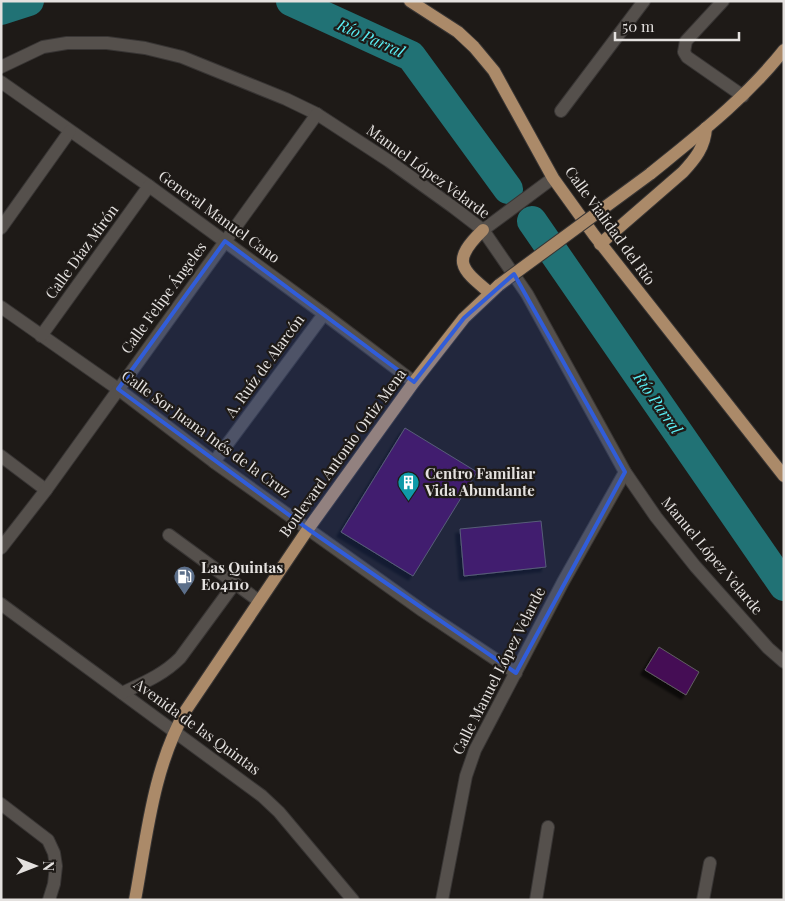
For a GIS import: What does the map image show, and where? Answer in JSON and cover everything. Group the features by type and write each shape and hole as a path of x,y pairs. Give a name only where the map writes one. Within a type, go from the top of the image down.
{"main road":[{"name":"Calle Vialidad del Río","path":"410,1 458,32 494,70 554,178 600,244 784,476"},
{"name":"Boulevard Antonio Ortiz Mena","path":"135,900 156,786 164,756 174,732 186,710 308,529 414,382 464,318 494,289 650,174 706,128 753,86 784,50"},
{"path":"600,244 683,172 695,159 703,146 706,128"},
{"path":"483,230 465,250 462,258 463,265 471,277 494,289"}],"street":[{"path":"561,111 644,1"},
{"path":"723,1 686,42 684,52 687,57 743,96"},
{"name":"Manuel López Velarde","path":"1,67 43,47 67,43 107,43 146,48 182,57 286,99 317,114 389,161 483,230 527,294 625,472 656,517 695,566 768,648 784,662"},
{"name":"General Manuel Cano","path":"1,82 225,241 414,382"},
{"name":"Calle Felipe Ángeles","path":"1,548 46,490 317,114"},
{"path":"1,228 70,131"},
{"path":"483,230 554,178"},
{"name":"Calle Díaz Mirón","path":"41,336 149,186"},
{"name":"Calle Sor Juana Inés de la Cruz","path":"1,307 118,389 214,462 423,611 516,673"},
{"name":"A. Ruíz de Alarcón","path":"214,462 324,314"},
{"path":"1,456 46,490"},
{"name":"Calle Manuel López Velarde","path":"442,900 470,763 562,582 625,472"},
{"path":"169,536 259,601"},
{"path":"122,693 161,674 172,666 180,658 235,583"},
{"name":"Avenida de las Quintas","path":"1,604 246,783 279,812 353,900"},
{"path":"1,804 48,840 54,853 56,866 50,900"},
{"path":"536,900 548,827"},
{"path":"702,900 710,863"}],"highlighted area":[{"path":"225,241 414,382 464,318 514,274 625,472 516,673 308,529 118,389"}],"building":[{"name":"Centro Familiar Vida Abundante","path":"405,428 477,472 413,576 341,532"},
{"path":"541,521 546,567 464,576 460,529"},
{"path":"659,647 699,672 686,695 645,670"}],"waterway":[{"name":"Río Parral","path":"1,10 29,1"},
{"name":"Río Parral","path":"291,1 411,56 508,189"},
{"name":"Río Parral","path":"532,221 784,586"}],"place":[{"name":"Centro Familiar Vida Abundante","path":"409,502"},
{"name":"Las Quintas E04110","path":"185,596"}]}
